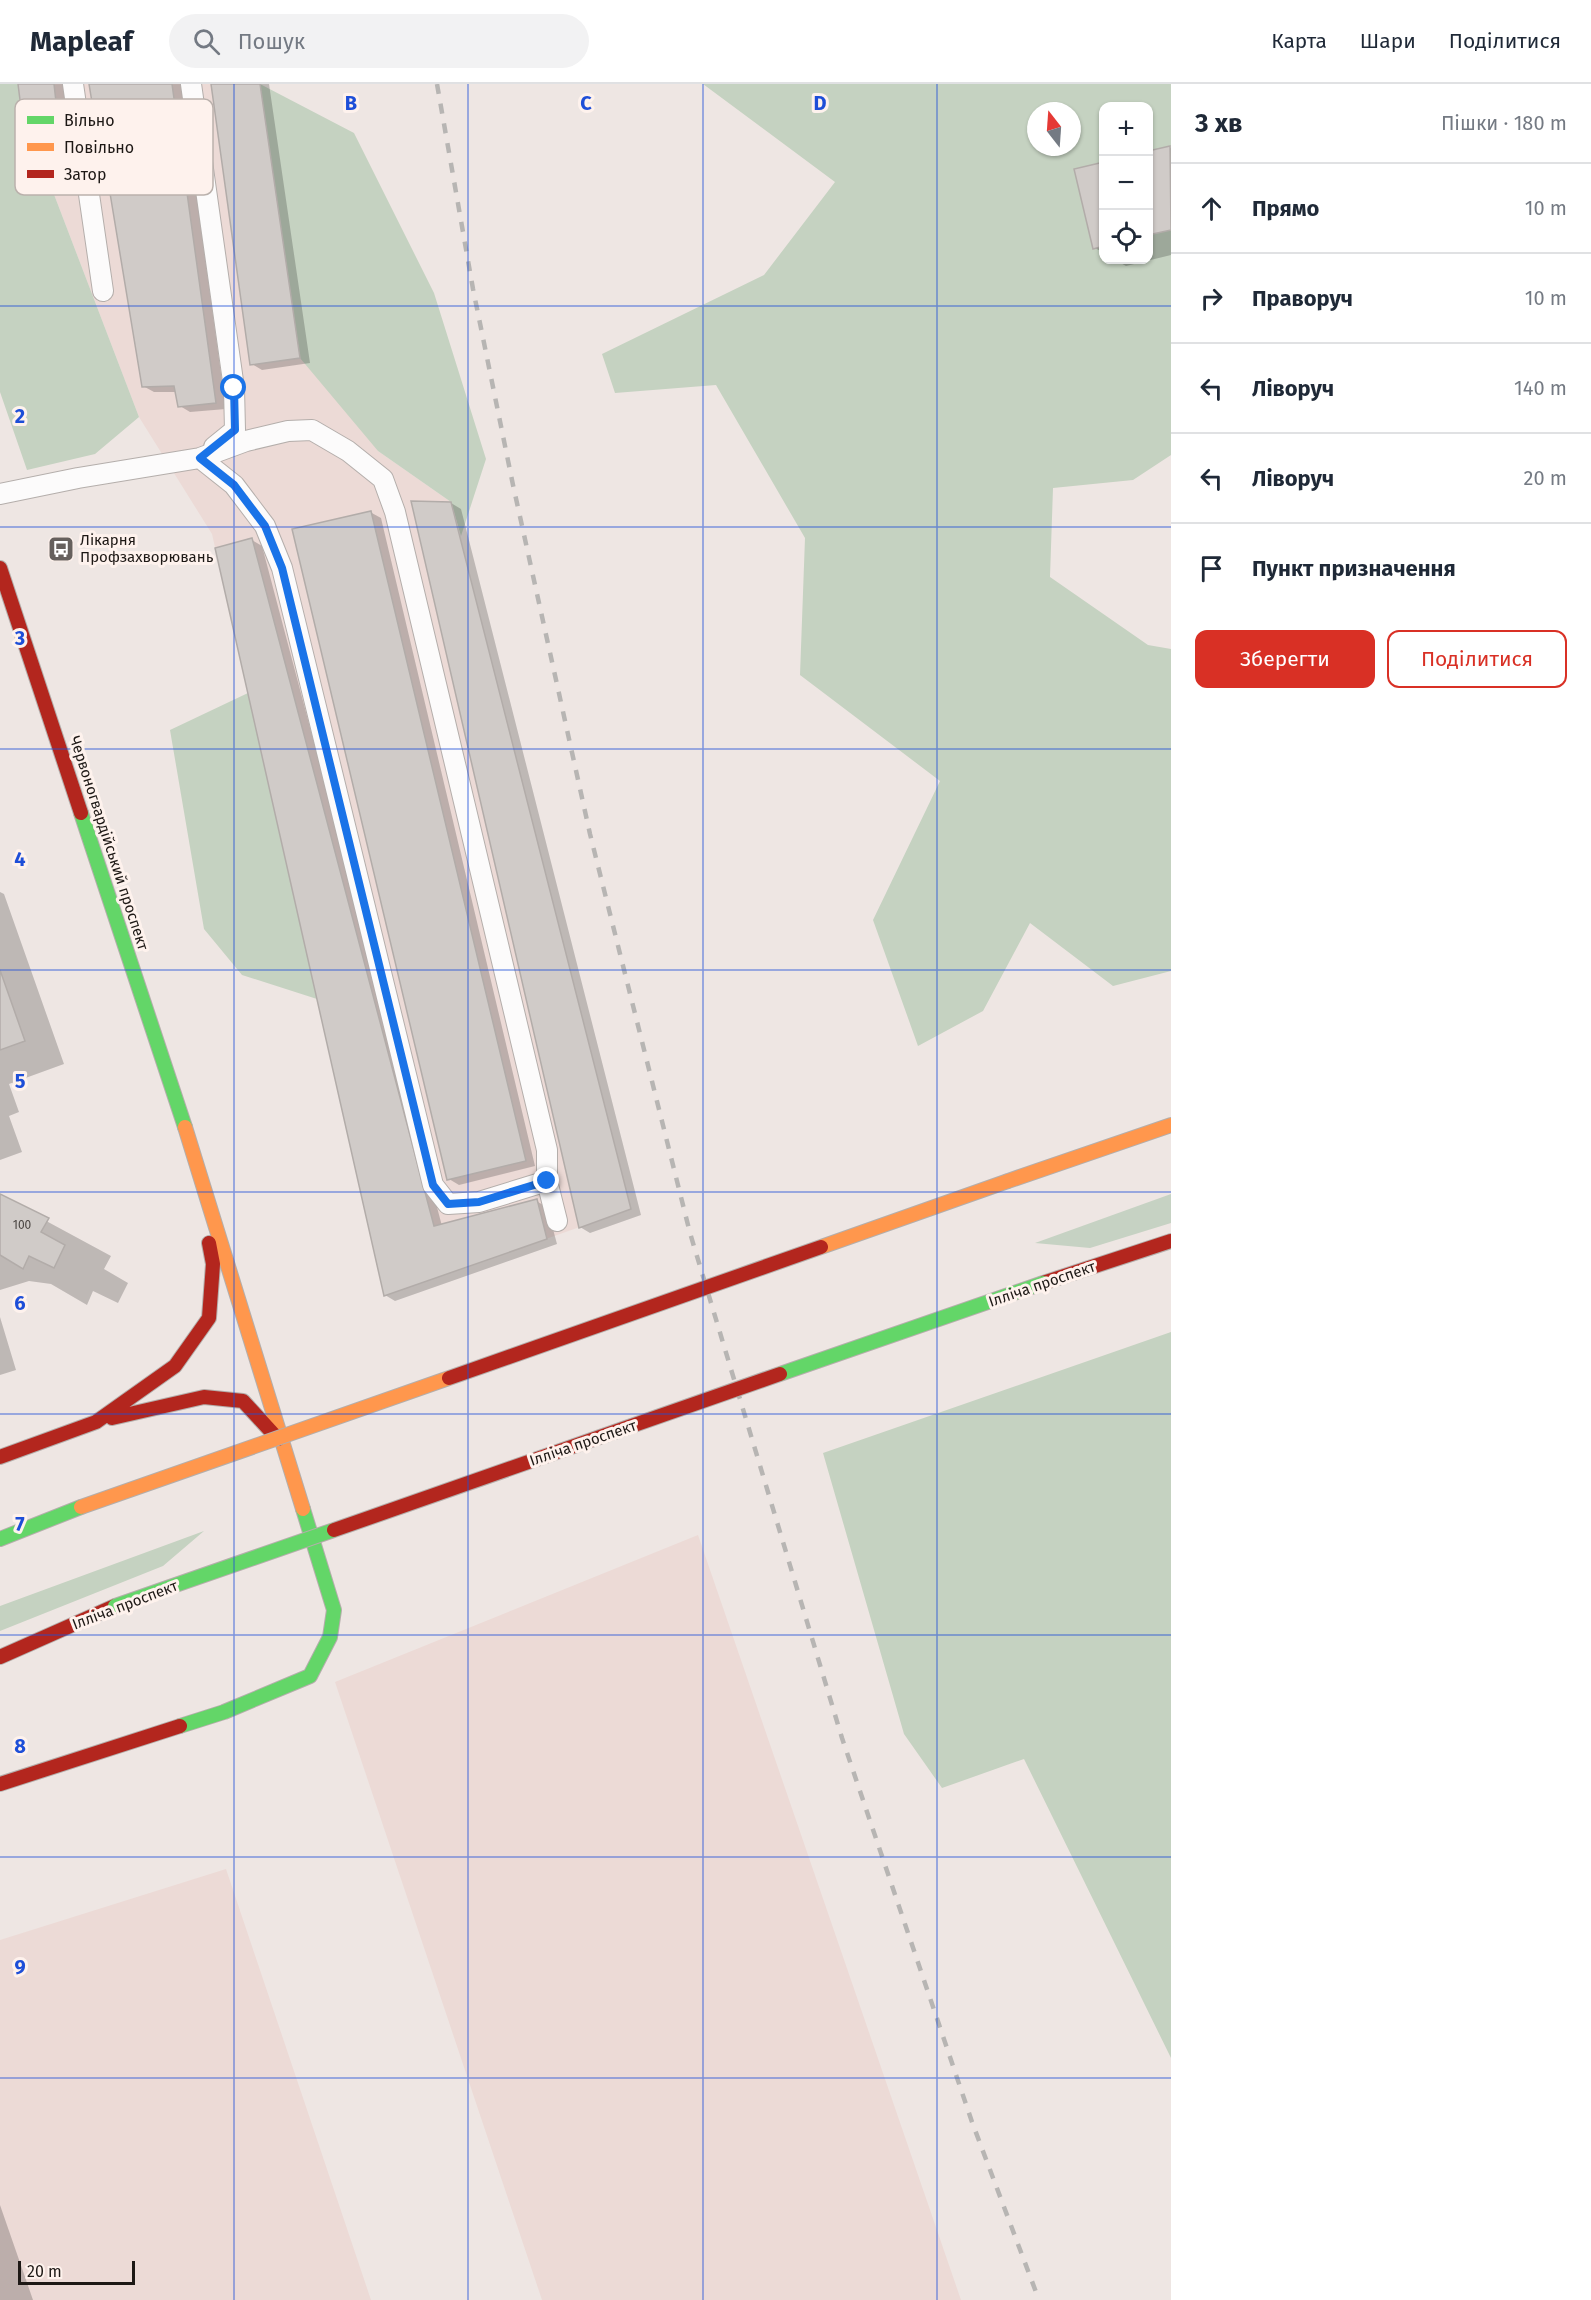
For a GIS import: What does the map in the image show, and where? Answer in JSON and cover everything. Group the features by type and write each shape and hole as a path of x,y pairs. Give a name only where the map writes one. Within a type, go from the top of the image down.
{"main road":[{"name":"Червоногвардійський проспект","path":"0,568 186,1129"},
{"path":"0,1539 81,1507 1171,1125"},
{"path":"96,1422 175,1366 209,1317 213,1264 186,1129"},
{"path":"0,1784 224,1712 310,1676 330,1637 334,1610 186,1129"},
{"name":"Ілліча проспект","path":"0,1657 115,1606 1043,1283 1171,1241"},
{"path":"0,1457 96,1422 204,1397 243,1401 283,1444"}],"lane":[{"path":"73,84 75,99"},
{"path":"191,84 193,99"},
{"path":"89,195 103,291"},
{"path":"200,458 235,430 234,388 207,195"},
{"path":"0,494 78,478 200,458 246,441 288,431 312,430 348,450 383,479 395,512 547,1150 547,1181 557,1221"},
{"path":"200,458 234,485 265,526 282,568 433,1185 448,1204 479,1202 547,1181"},
{"path":"0,1533 81,1507"}],"shaded area":[{"path":"18,84 260,84 378,451 451,502 631,1209 384,1296 212,534 139,417 54,195 213,195 213,99 20,99"},
{"path":"698,1535 961,2300 542,2300 335,1682"},
{"path":"226,1869 371,2300 0,2300 0,1940"}],"green space":[{"path":"0,84 18,84 20,99 15,99 15,195 54,195 139,417 95,454 27,470 0,392"},
{"path":"260,84 354,133 434,293 486,459 461,536 451,502 378,451 300,358"},
{"path":"703,84 1171,84 1171,455 1133,480 1053,488 1050,577 1148,645 1171,649 1171,971 1113,986 1030,923 983,1011 918,1046 873,920 940,781 800,675 805,538 716,385 615,393 602,354 764,275 835,182"},
{"path":"248,693 317,999 242,975 204,929 170,730"},
{"path":"1171,1194 1171,1223 1090,1248 1035,1243"},
{"path":"1171,1332 1171,2058 1024,1759 942,1788 904,1734 823,1453"},
{"path":"204,1531 163,1566 0,1631 0,1606"}],"building":[{"path":"18,84 54,84 56,99 20,99"},
{"path":"89,84 172,84 174,99 91,99"},
{"path":"211,84 260,84 300,358 250,365"},
{"path":"1170,146 1171,230 1153,234 1153,156 1153,150"},
{"path":"1099,163 1099,247 1093,249 1074,169"},
{"path":"110,195 187,195 216,403 178,407 174,386 142,387"},
{"path":"411,501 451,502 631,1209 579,1228"},
{"path":"371,511 526,1161 447,1180 292,529"},
{"path":"252,538 434,1226 537,1199 547,1239 384,1296 215,548"},
{"path":"0,970 25,1041 0,1050"},
{"path":"0,1194 49,1218 41,1232 65,1245 54,1268 29,1256 23,1269 0,1255"}],"railway":[{"path":"437,84 473,289 513,485 590,834 690,1233 842,1738 972,2122 1039,2300"}],"traffic: fast":[{"path":"81,813 185,1127"},
{"path":"780,1374 1043,1283"},
{"path":"0,1539 81,1507"},
{"path":"180,1726 224,1712 310,1676 330,1637 334,1610 303,1509"},
{"path":"115,1606 334,1530"}],"traffic: slow":[{"path":"1008,1181 1171,1125"},
{"path":"185,1127 303,1509"},
{"path":"821,1247 1008,1181"},
{"path":"81,1507 449,1378"}],"traffic: jam":[{"path":"0,568 81,813"},
{"path":"1043,1283 1171,1241"},
{"path":"0,1457 96,1422 175,1366 209,1318 213,1264 209,1243"},
{"path":"449,1378 821,1247"},
{"path":"334,1530 780,1374"},
{"path":"112,1418 204,1397 243,1401 278,1439"},
{"path":"0,1657 115,1606"},
{"path":"0,1784 180,1726"}],"place":[{"name":"Лікарня Профзахворювань","path":"61,549"}],"route":[{"path":"234,388 235,430 200,458 234,485 265,526 282,568 433,1185 448,1204 479,1202 547,1181"}]}
